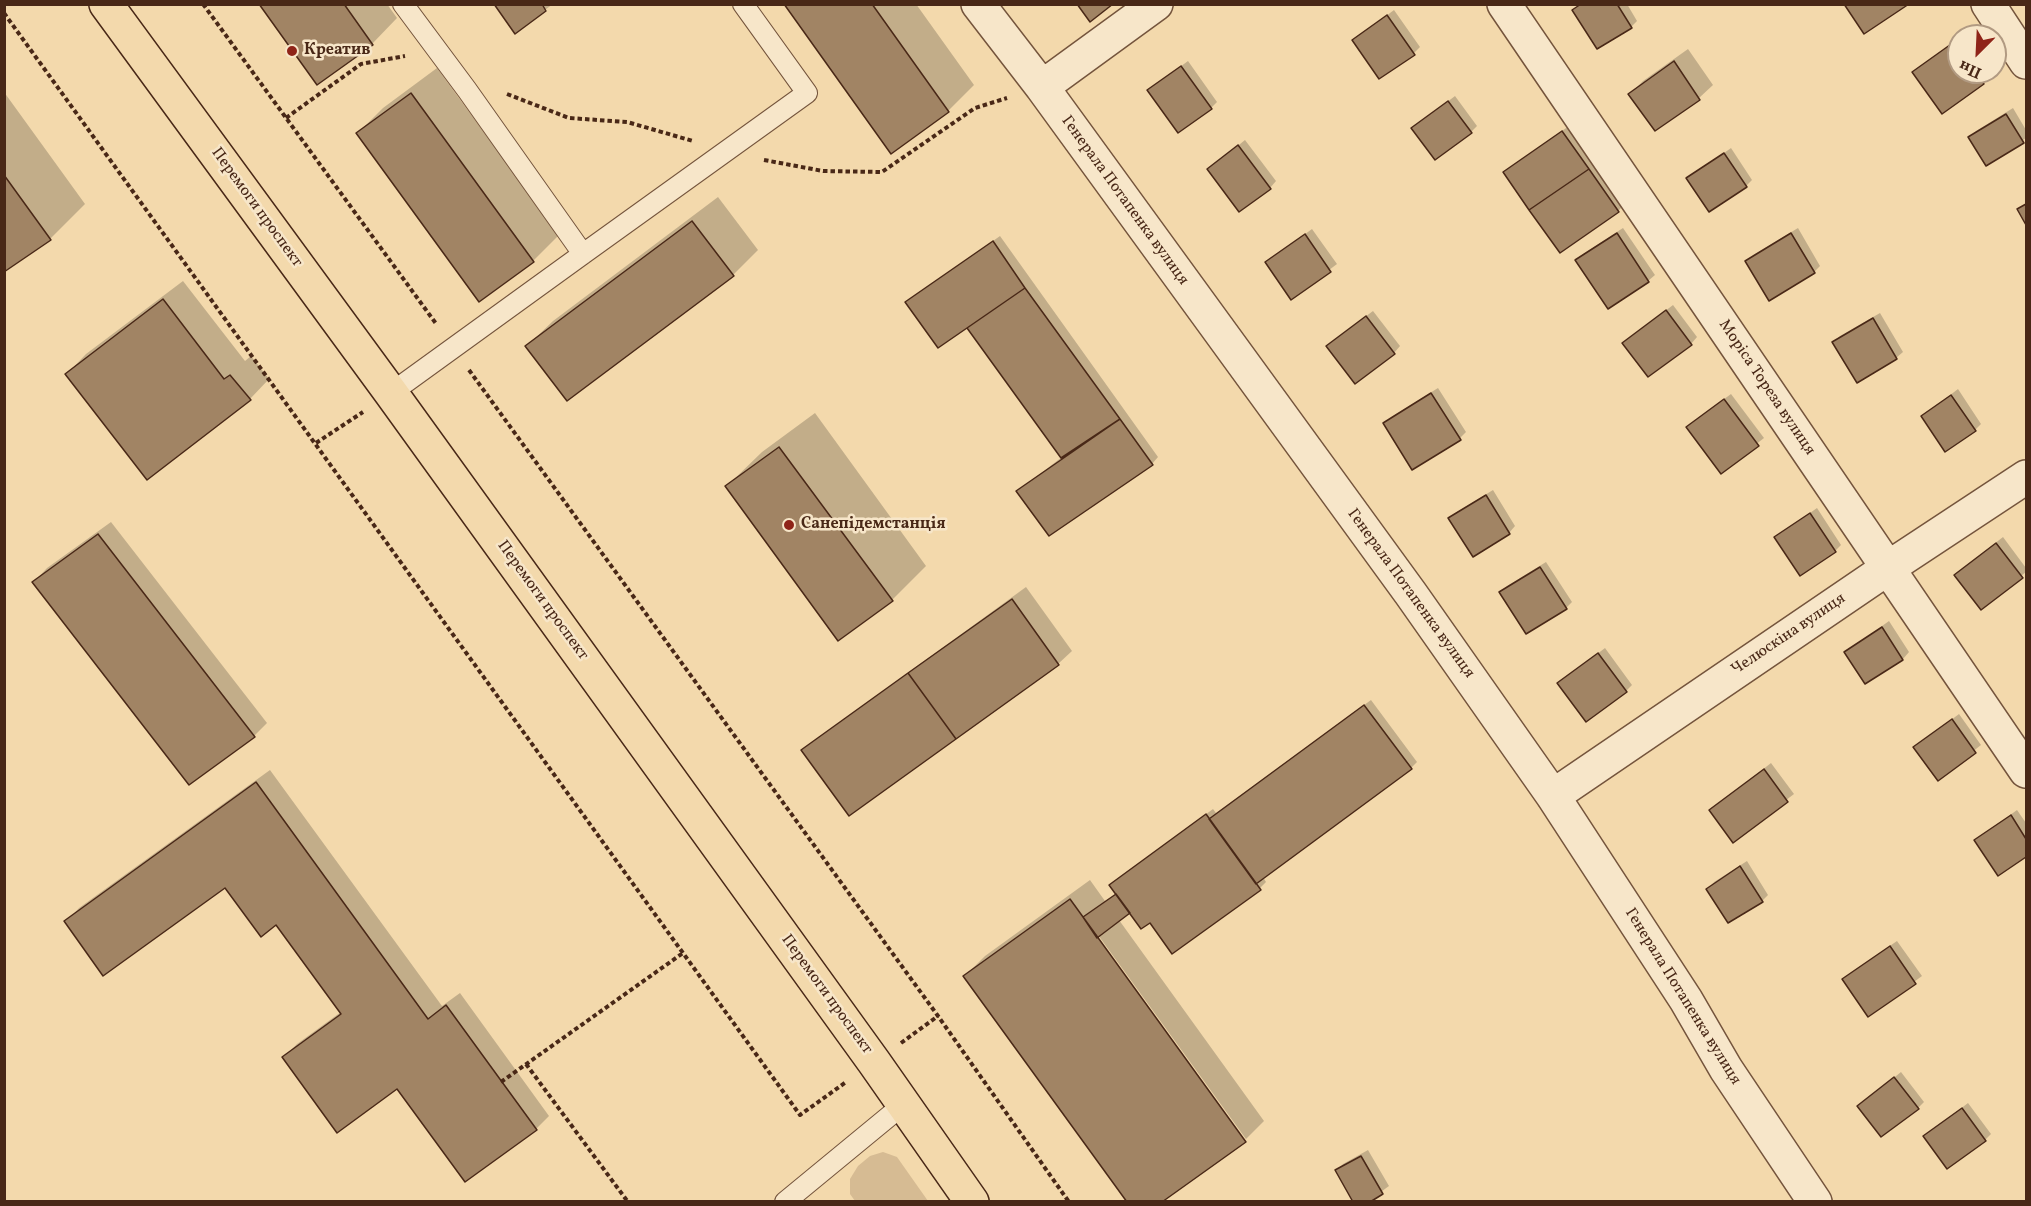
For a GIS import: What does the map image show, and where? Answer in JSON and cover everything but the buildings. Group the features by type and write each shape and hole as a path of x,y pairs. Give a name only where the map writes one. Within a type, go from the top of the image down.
{"main road":[{"name":"Перемоги проспект","path":"106,4 391,393 904,1104 972,1202"}],"street":[{"name":"Генерала Потапенка вулиця","path":"978,4 1042,87 1404,585 1553,796 1686,1000 1726,1069 1815,1202"},
{"path":"1042,87 1156,4"},
{"name":"Моріса Тореза вулиця","path":"1504,4 2026,771"},
{"path":"1988,4 2026,62"},
{"name":"Челюскіна вулиця","path":"1553,796 2026,477"}],"lane":[{"path":"403,4 583,254"},
{"path":"391,393 807,93 743,4"},
{"path":"788,1200 904,1104"}],"path":[{"path":"203,4 932,1007 1069,1202"},
{"path":"4,13 800,1115"},
{"path":"286,118 361,64 437,50"},
{"path":"316,443 391,393"},
{"path":"501,1082 683,953"},
{"path":"526,1064 628,1202"}],"shaded area":[{"path":"883,1152 897,1157 928,1201 855,1201 850,1194 850,1179 858,1166 870,1156"}],"place":[{"name":"Креатив","path":"292,51"},
{"name":"Санепідемстанція","path":"789,525"}]}
